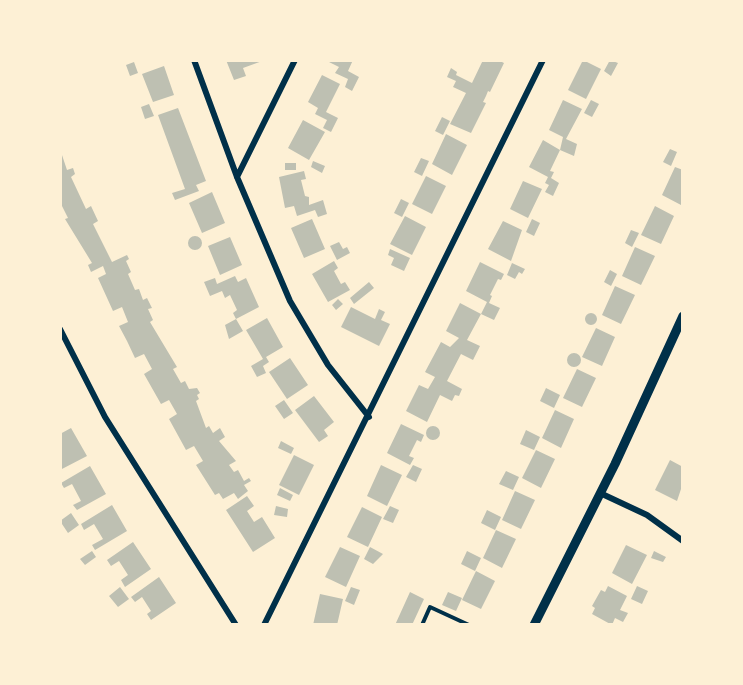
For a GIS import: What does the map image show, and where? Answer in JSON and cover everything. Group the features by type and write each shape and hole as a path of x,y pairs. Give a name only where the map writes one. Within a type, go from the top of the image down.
{"street":[{"path":"194,60 237,177 290,302 328,365 369,417"},
{"path":"237,177 295,60"},
{"path":"264,625 369,417 543,60"},
{"path":"534,625 600,493 683,316"},
{"path":"60,330 105,417 236,625"},
{"path":"600,493 647,515 683,542"}],"lane":[{"path":"422,625 430,607 468,625"}],"building":[{"path":"226,60 265,60 243,68 246,76 234,80"},
{"path":"330,60 353,60 348,71 359,77 352,91 345,87 348,79 335,73 339,67 329,62"},
{"path":"483,60 498,60 504,63 490,92 488,91 483,102 486,103 471,133 450,124 466,93 453,87 456,81 447,77 451,68 457,72 456,75 472,83"},
{"path":"583,60 601,69 586,99 568,90"},
{"path":"610,60 618,63 611,76 604,71"},
{"path":"134,62 138,73 130,76 126,65"},
{"path":"164,66 174,95 153,102 142,74"},
{"path":"322,75 340,84 326,112 338,118 331,132 323,128 327,120 315,114 318,108 308,102"},
{"path":"563,100 582,109 566,139 577,144 574,156 560,150 563,137 549,130"},
{"path":"591,100 599,104 592,117 584,113"},
{"path":"149,104 154,116 145,119 141,107"},
{"path":"178,108 206,181 196,185 199,191 175,200 172,193 185,189 158,115"},
{"path":"442,117 450,121 443,135 435,131"},
{"path":"303,120 325,132 309,160 288,148"},
{"path":"446,134 467,145 452,175 432,164"},
{"path":"543,140 560,150 550,171 554,172 551,178 559,183 553,196 545,192 549,185 545,183 548,177 529,167"},
{"path":"60,149 67,170 73,168 75,174 71,177 86,209 91,206 98,221 93,224 112,262 127,255 129,259 126,261 131,272 128,274 135,290 139,289 143,300 147,298 152,308 148,309 153,320 150,322 177,367 173,369 181,383 185,381 189,389 197,388 200,393 196,401 206,428 209,426 213,433 220,428 225,437 219,441 236,461 229,465 234,472 238,470 244,481 249,478 251,481 244,485 248,491 238,499 234,493 223,499 219,493 215,495 196,465 203,461 194,446 186,450 169,419 177,414 169,400 161,404 144,374 152,369 144,354 135,358 119,326 128,322 122,307 113,311 98,278 106,274 103,266 91,272 88,265 92,263 65,219 68,218 60,202"},
{"path":"670,149 677,152 671,166 663,162"},
{"path":"421,158 429,161 422,176 414,172"},
{"path":"313,161 325,166 322,173 311,167"},
{"path":"285,163 296,163 296,170 285,170"},
{"path":"675,167 683,170 681,205 662,195"},
{"path":"304,171 306,179 301,180 305,196 309,197 309,205 323,200 327,214 318,217 315,210 297,216 294,206 285,208 279,177"},
{"path":"426,176 446,186 432,214 412,204"},
{"path":"523,181 542,189 528,218 510,209"},
{"path":"212,192 225,223 202,233 189,203"},
{"path":"401,199 409,203 402,217 394,213"},
{"path":"655,206 674,216 661,244 641,235"},
{"path":"405,216 426,227 412,255 390,244"},
{"path":"312,219 325,249 304,258 291,228"},
{"path":"532,219 540,223 534,236 526,232"},
{"path":"503,221 522,230 511,261 488,249"},
{"path":"631,230 639,233 632,247 625,243"},
{"path":"192,236 198,236 202,243 198,250 192,250 188,246 188,240"},
{"path":"230,237 242,265 220,275 208,246"},
{"path":"339,242 343,249 347,247 350,253 337,260 330,246"},
{"path":"635,247 655,256 641,285 622,276"},
{"path":"390,249 410,258 404,271 391,265 394,258 388,255"},
{"path":"334,261 338,268 334,271 341,284 345,282 350,290 328,302 312,274"},
{"path":"480,262 504,274 501,280 498,279 490,295 492,296 489,303 500,308 494,320 481,314 487,302 466,291"},
{"path":"512,263 525,269 522,274 519,272 515,279 507,275"},
{"path":"610,270 617,274 611,286 604,282"},
{"path":"235,276 238,282 246,278 259,307 236,319 233,313 237,310 230,295 225,298 222,291 210,296 204,282 215,278 217,284"},
{"path":"369,282 374,288 354,304 350,298"},
{"path":"615,286 635,295 621,324 602,315"},
{"path":"338,299 343,304 336,310 332,305"},
{"path":"460,303 481,314 467,340 480,346 473,360 461,354 447,381 462,389 459,396 455,395 452,401 440,395 427,422 406,411 419,385 428,389 435,377 425,372 441,342 450,347 459,338 446,331"},
{"path":"351,307 375,319 379,309 385,312 381,320 390,324 379,346 341,327"},
{"path":"591,313 597,319 591,325 585,319"},
{"path":"267,318 283,347 266,357 269,362 263,366 266,373 257,377 251,366 263,359 246,330"},
{"path":"236,319 243,331 229,339 225,325"},
{"path":"596,328 615,337 602,366 582,357"},
{"path":"571,353 577,353 581,360 577,367 571,367 567,363 567,357"},
{"path":"290,358 308,385 287,399 269,372"},
{"path":"577,369 596,378 582,407 563,398"},
{"path":"546,388 560,395 554,408 540,401"},
{"path":"314,396 334,422 324,430 328,436 319,442 295,410"},
{"path":"284,400 293,413 284,419 275,406"},
{"path":"555,410 574,419 561,448 542,438"},
{"path":"401,424 424,435 421,442 417,440 409,456 414,458 410,465 387,453"},
{"path":"433,426 438,428 440,433 438,438 433,440 428,438 426,433 428,428"},
{"path":"71,428 87,456 60,470 60,434"},
{"path":"526,430 540,437 534,450 520,444"},
{"path":"281,441 294,448 291,454 278,448"},
{"path":"536,450 555,459 541,488 522,478"},
{"path":"294,455 314,465 299,495 279,485"},
{"path":"670,460 683,467 683,483 677,501 655,490"},
{"path":"381,465 402,475 387,506 367,496"},
{"path":"413,465 422,469 416,482 406,477"},
{"path":"90,466 106,494 77,510 73,505 81,501 72,484 64,488 61,483"},
{"path":"506,471 519,477 513,490 499,484"},
{"path":"280,488 293,495 290,501 277,495"},
{"path":"515,491 535,500 521,529 502,520"},
{"path":"247,496 254,506 247,511 254,522 262,517 275,538 253,552 226,510"},
{"path":"112,505 127,531 95,550 92,545 103,539 94,524 84,530 81,524"},
{"path":"276,506 288,509 287,517 274,515"},
{"path":"390,506 399,510 393,523 383,519"},
{"path":"362,507 382,517 368,547 347,537"},
{"path":"487,510 501,517 495,530 481,523"},
{"path":"71,513 79,525 68,533 60,521"},
{"path":"496,530 516,539 502,568 483,558"},
{"path":"133,542 151,569 125,587 121,580 128,575 119,561 111,566 107,560"},
{"path":"626,545 647,555 632,584 612,573"},
{"path":"340,547 360,556 346,587 325,577"},
{"path":"370,547 383,554 373,564 364,559"},
{"path":"92,551 96,557 85,565 80,559"},
{"path":"467,551 481,558 475,571 461,564"},
{"path":"654,551 666,557 663,562 651,558"},
{"path":"476,571 495,581 481,609 462,600"},
{"path":"159,577 176,603 151,620 147,614 151,611 142,597 135,602 131,597"},
{"path":"608,586 627,596 620,610 628,613 623,622 615,618 612,625 592,614 595,608 592,606 601,590 605,592"},
{"path":"637,586 648,591 642,604 631,599"},
{"path":"120,587 129,599 118,607 109,596"},
{"path":"351,587 360,590 354,605 345,601"},
{"path":"410,592 424,599 412,625 395,625"},
{"path":"448,592 462,598 456,611 442,605"},
{"path":"320,594 343,599 337,625 313,625"}]}
